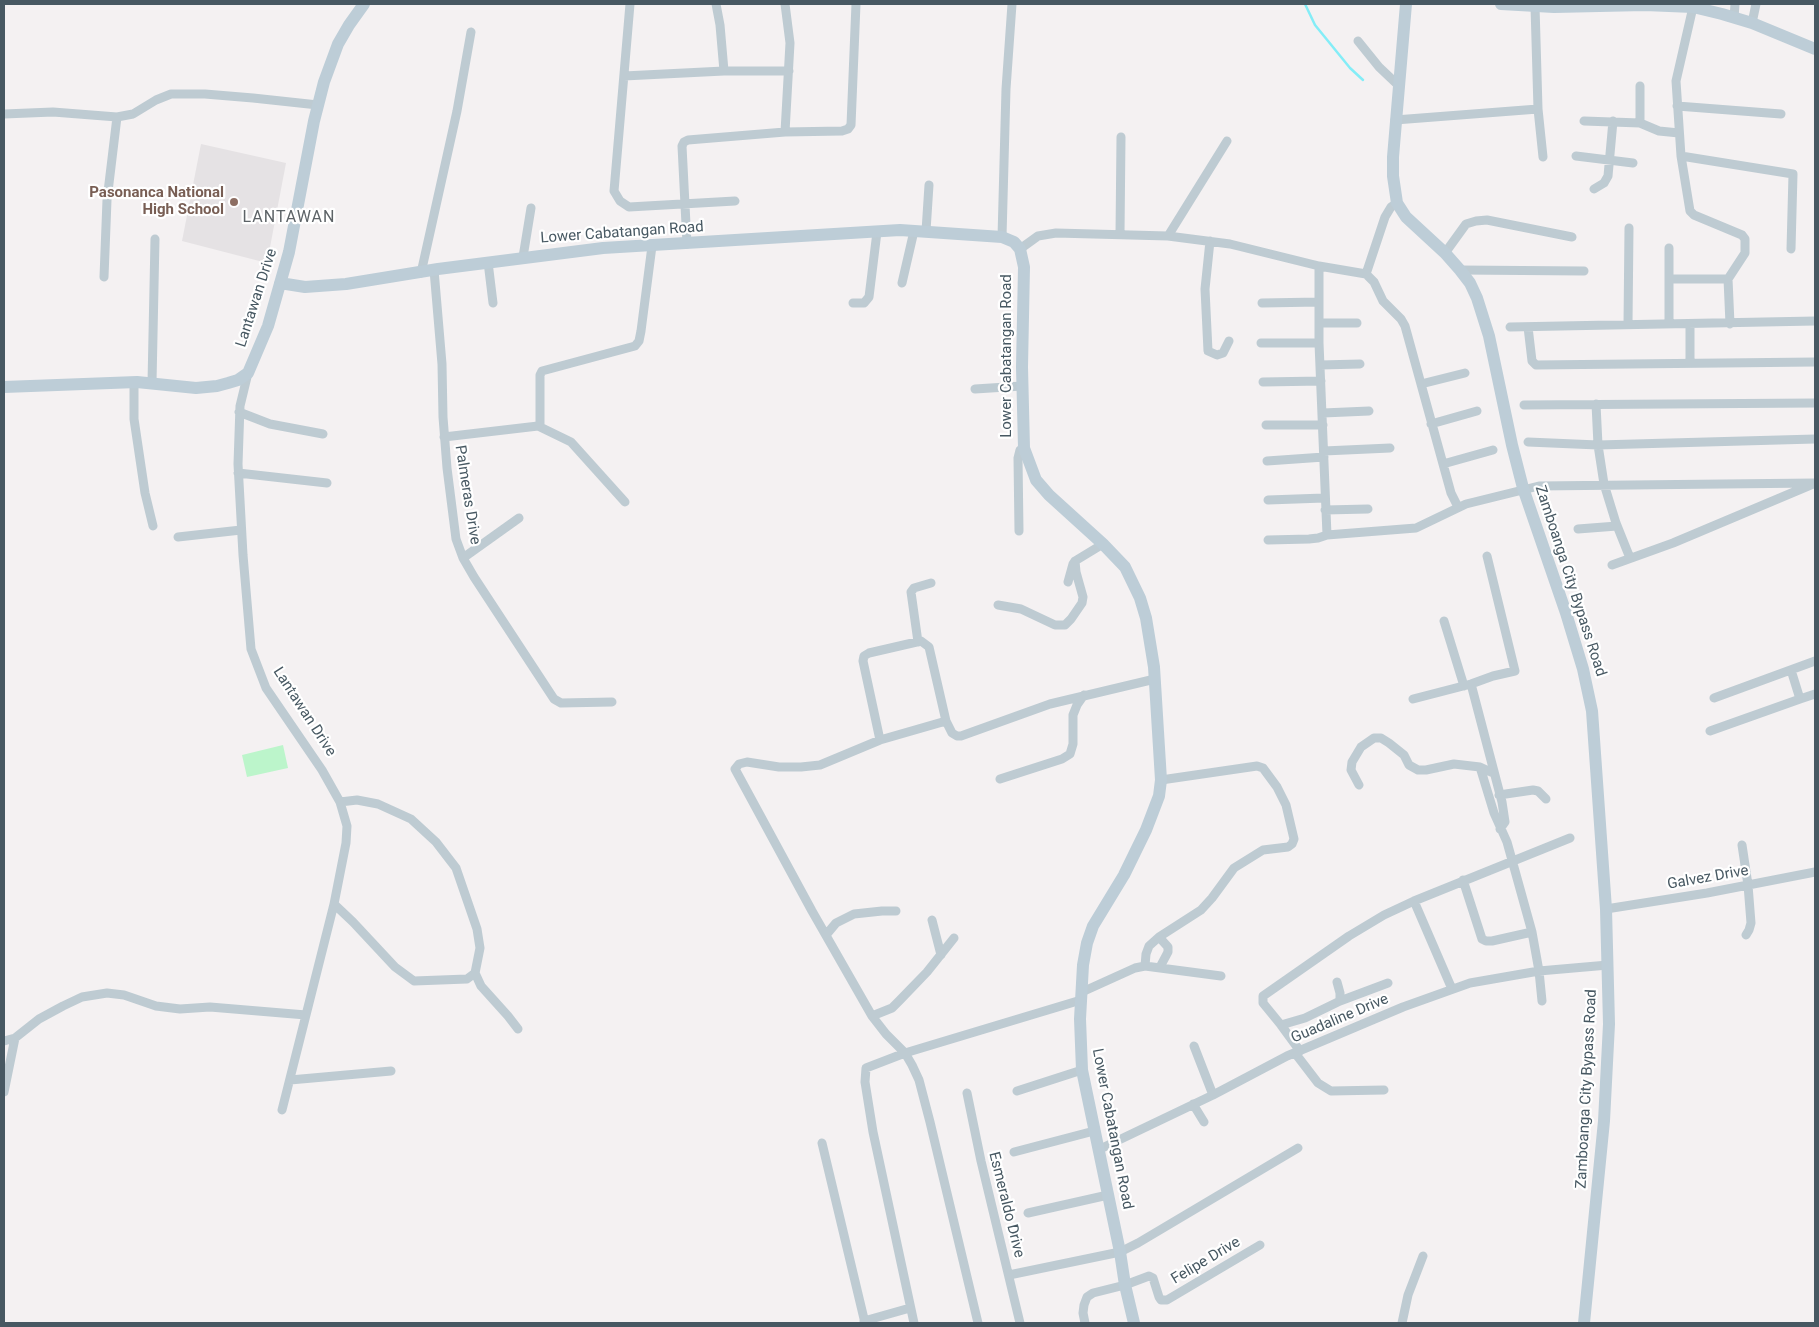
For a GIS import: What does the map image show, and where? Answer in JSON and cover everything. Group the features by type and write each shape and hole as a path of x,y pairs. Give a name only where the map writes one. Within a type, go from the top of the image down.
{"street":[{"name":"Lantawan Drive","path":"282,1110 334,904 346,843 347,826 340,802 322,770 266,688 251,649 238,473 239,412 248,373 268,326 296,222 324,82 338,44 364,4"},
{"path":"630,4 614,191 620,202 628,207 735,201"},
{"path":"716,4 724,71"},
{"path":"785,4 790,43 785,132"},
{"path":"687,244 682,146 684,142 688,140 785,132 842,131 848,129 851,125 856,4"},
{"path":"1002,237 1006,89 1012,4"},
{"name":"Zamboanga City Bypass Road","path":"1406,4 1395,120 1393,176 1397,203 1406,217 1445,253 1460,270 1477,298 1489,336 1523,488 1566,613 1583,670 1591,702 1595,730 1606,908 1609,1024 1604,1121 1584,1323"},
{"path":"1501,4 1700,7 1752,23 1815,49"},
{"path":"1734,18 1735,4"},
{"path":"1752,23 1756,4"},
{"path":"1535,6 1538,109 1543,157"},
{"path":"1700,7 1678,70 1677,106 1680,156 1690,211 1694,215 1742,235 1745,239 1745,253 1728,279 1730,324"},
{"path":"421,273 456,119 471,32"},
{"path":"1358,41 1374,61 1398,85"},
{"path":"624,76 724,71 789,71"},
{"path":"1640,86 1640,123"},
{"path":"4,114 53,112 117,117 133,114 156,100 171,94 205,94 318,105"},
{"path":"1677,106 1781,114"},
{"path":"1395,120 1538,109"},
{"path":"104,277 107,200 117,117"},
{"path":"1584,121 1640,123 1659,131 1678,133"},
{"path":"1594,189 1607,180 1613,122"},
{"path":"1120,234 1121,137"},
{"path":"1168,236 1227,141"},
{"path":"1576,156 1633,163"},
{"path":"1680,156 1792,172 1794,174 1791,249"},
{"path":"902,283 920,231 929,185"},
{"path":"1366,274 1385,217 1391,206 1397,203"},
{"path":"523,257 531,208"},
{"path":"1445,253 1466,224 1476,221 1487,220 1572,237"},
{"path":"1628,324 1629,228"},
{"name":"Lower Cabatangan Road","path":"280,284 321,287 523,257 603,248 878,232 920,231 1002,237 1014,242 1020,248 1024,267 1022,386 1024,448 1036,480 1049,495 1104,544 1125,567 1140,598 1146,618 1155,680 1161,780 1158,796 1146,830 1124,875 1093,926 1087,943 1083,965 1080,1042 1082,1070 1134,1323"},
{"path":"853,303 864,303 870,297 878,232"},
{"path":"1020,248 1044,234 1168,236 1230,244 1319,266 1366,274 1374,282 1383,301 1401,319 1404,326 1451,493 1458,507"},
{"path":"152,383 155,238"},
{"path":"1210,241 1205,289 1208,351 1217,355 1224,353 1229,340"},
{"path":"538,426 540,420 540,375 542,371 635,346 639,341 652,246"},
{"path":"1669,248 1669,324"},
{"path":"488,262 493,303"},
{"path":"1319,266 1319,342 1327,535"},
{"name":"Palmeras Drive","path":"434,270 442,364 444,437 456,539 463,558 554,699 561,703 612,702"},
{"path":"1460,270 1584,271"},
{"path":"1669,279 1728,279"},
{"path":"1262,303 1319,302"},
{"path":"1510,327 1815,321"},
{"path":"1320,323 1356,323"},
{"path":"1690,324 1690,363"},
{"path":"1528,327 1532,361 1536,365 1815,362"},
{"path":"1261,343 1319,342"},
{"path":"1320,365 1360,364"},
{"path":"4,387 134,382 196,388 217,386 238,380 248,373"},
{"path":"1421,384 1465,373"},
{"path":"1263,382 1321,381"},
{"path":"134,382 134,419 145,493 153,526"},
{"path":"975,389 1022,386"},
{"path":"1524,405 1815,403"},
{"path":"1596,404 1598,445 1604,484 1617,526 1630,558"},
{"path":"1323,413 1369,411"},
{"path":"1431,424 1477,411"},
{"path":"239,412 270,424 322,434"},
{"path":"1266,424 1323,424"},
{"path":"444,437 538,426 570,442 626,502"},
{"path":"1528,442 1598,445 1815,439"},
{"path":"1019,532 1018,458 1020,450 1024,448"},
{"path":"1266,462 1390,448"},
{"path":"1443,464 1493,450"},
{"path":"238,473 327,484"},
{"path":"1268,540 1309,539 1327,535 1416,528 1458,507 1523,488 1539,486 1815,483"},
{"path":"1612,565 1673,543 1815,483"},
{"path":"1268,500 1324,498"},
{"path":"1325,510 1368,508"},
{"path":"463,558 519,518"},
{"path":"1578,529 1617,526"},
{"path":"178,537 241,530"},
{"path":"1068,582 1075,561 1104,544"},
{"path":"1413,700 1515,671 1487,556"},
{"path":"998,606 1021,609 1055,625 1065,625 1082,603 1083,597 1075,561"},
{"path":"918,642 912,590 931,583"},
{"path":"1444,620 1468,685 1499,795 1505,819 1504,825 1500,829"},
{"path":"880,740 863,661 864,656 869,653 918,642 925,643 930,647 946,722 952,733 961,736 1050,704 1084,694 1155,680"},
{"path":"1714,698 1815,661"},
{"path":"1791,670 1800,699"},
{"path":"1000,779 1062,759 1070,754 1073,744 1074,715 1077,705 1084,694"},
{"path":"1710,732 1815,694"},
{"path":"946,722 880,740 820,764 801,767 779,767 747,762 739,764 735,769 872,1016 886,1034 905,1053 919,1080 978,1323"},
{"path":"1359,784 1351,770 1352,762 1361,747 1374,738 1381,738 1389,743 1404,754 1409,765 1418,770 1454,764 1480,767 1493,773"},
{"path":"1145,966 1149,946 1159,937 1201,910 1234,868 1263,850 1288,846 1292,844 1294,839 1286,805 1277,787 1263,768 1257,766 1161,780"},
{"path":"1480,767 1500,829 1507,842 1532,932 1542,1001"},
{"path":"1499,795 1533,790 1546,799"},
{"path":"340,802 358,800 378,804 410,819 436,842 456,868 478,929 480,948 475,973 481,986 518,1029"},
{"path":"1384,1090 1331,1091 1324,1088 1305,1066 1281,1025 1263,1003 1262,1000 1265,993 1384,915 1463,880 1513,862 1570,838"},
{"path":"1742,845 1751,923 1746,935"},
{"name":"Galvez Drive","path":"1606,908 1748,886 1815,872"},
{"path":"1463,880 1482,939 1492,941 1532,932"},
{"path":"1414,901 1452,989"},
{"path":"334,904 395,967 414,981 467,980 475,973"},
{"path":"826,935 836,923 854,914 882,910 896,911"},
{"path":"932,920 941,955"},
{"path":"1159,937 1168,947 1168,952 1160,967"},
{"path":"872,1016 892,1008 941,955 954,938"},
{"name":"Guadaline Drive","path":"1098,1150 1297,1052 1403,1007 1452,989 1470,983 1539,971 1608,965"},
{"path":"914,1323 873,1132 864,1077 866,1068 905,1053 1082,996 1136,968 1145,966 1160,967 1222,976"},
{"path":"1337,982 1340,1001"},
{"path":"1281,1025 1305,1018 1340,1001 1388,983"},
{"path":"4,1041 16,1038 39,1019 82,997 107,993 124,995 156,1006 180,1009 219,1008 306,1015"},
{"path":"4,1092 16,1038"},
{"path":"1194,1046 1214,1094"},
{"path":"1017,1091 1082,1070"},
{"path":"290,1080 391,1071"},
{"name":"Esmeraldo Drive","path":"967,1093 981,1161 1020,1323"},
{"path":"1194,1104 1204,1122"},
{"path":"1014,1152 1094,1131"},
{"path":"822,1144 864,1322 910,1308"},
{"path":"1009,1276 1120,1252 1298,1148"},
{"path":"1028,1213 1108,1195"},
{"name":"Felipe Drive","path":"1125,1285 1149,1276 1153,1278 1161,1300 1166,1300 1260,1245"},
{"path":"1402,1323 1408,1295 1422,1256"},
{"path":"1084,1323 1083,1313 1087,1297 1093,1293 1125,1285"}],"shaded area":[{"name":"Pasonanca National High School","path":"201,144 286,163 267,263 182,241"}],"green space":[{"path":"283,745 288,768 247,777 242,755"}],"waterway":[{"path":"1305,4 1315,25 1350,68 1363,80"}],"place":[{"name":"Pasonanca National High School","path":"234,202"}],"district":[{"name":"LANTAWAN","path":"289,218"}]}
